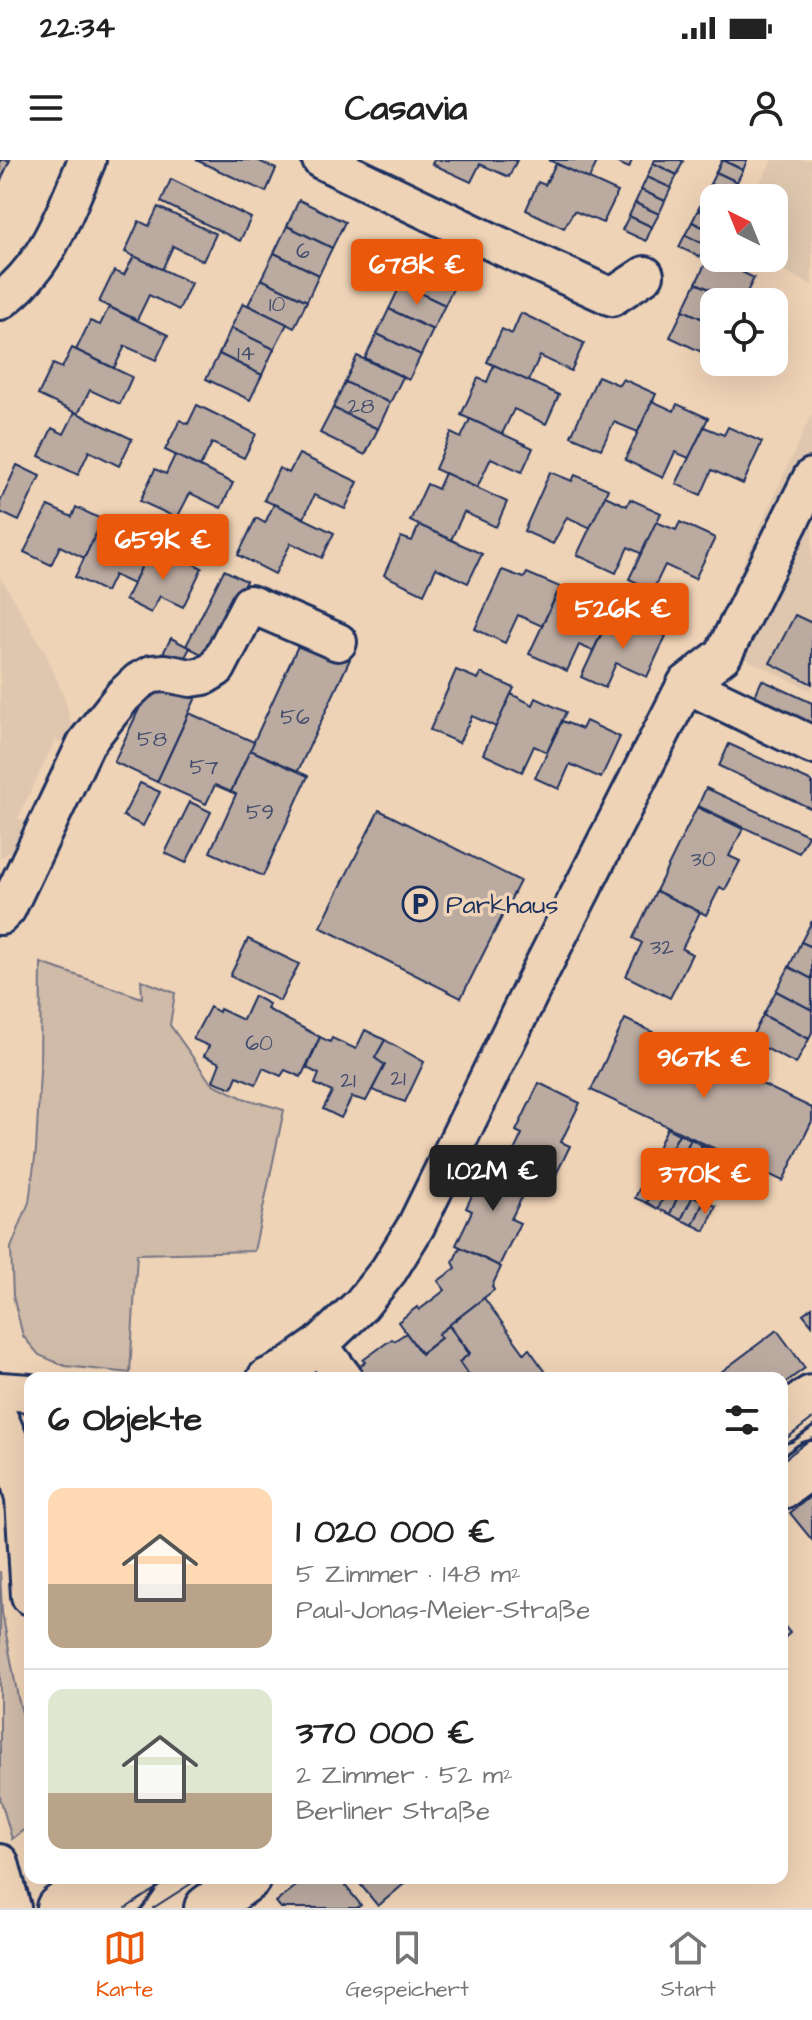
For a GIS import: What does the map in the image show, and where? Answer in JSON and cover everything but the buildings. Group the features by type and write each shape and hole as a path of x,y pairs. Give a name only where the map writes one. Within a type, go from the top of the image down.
{"main road":[{"path":"788,1416 812,1398"},
{"path":"788,1482 812,1464"},
{"path":"90,1894 118,1884"},
{"path":"207,1908 240,1884"}],"street":[{"path":"0,301 31,273 48,249 87,160"},
{"path":"321,160 612,297 645,275"},
{"path":"279,1372 319,1345 361,1305 389,1270 416,1226 686,684 723,655 812,477"},
{"path":"0,916 7,909 86,743 123,696 139,681 152,674 165,673 191,678 204,676 217,668 250,604 338,642"},
{"path":"686,684 812,745"},
{"path":"319,1345 339,1372"},
{"path":"0,1391 24,1393"},
{"path":"0,1401 24,1418"},
{"path":"0,1420 24,1481"},
{"path":"0,1863 12,1908"}],"shaded area":[{"path":"772,160 812,160 812,285 786,272 788,272 788,184 759,184"},
{"path":"812,413 812,691 730,651 706,645"},
{"path":"0,576 45,652 64,696 76,741 71,746 55,740 18,818 34,825 24,844 0,858"},
{"path":"41,963 142,998 141,980 175,993 170,1025 211,1083 243,1098 284,1110 254,1251 137,1254 130,1372 65,1366 39,1355 23,1336 13,1296 11,1248 29,1202 36,1150"},
{"path":"0,1571 2,1612 24,1720 24,1830 12,1839 0,1797"}],"tram line":[{"path":"788,1437 812,1419"},
{"path":"788,1456 812,1438"},
{"path":"126,1908 163,1884"},
{"path":"153,1908 191,1884"}],"place":[{"name":"Parkhaus","path":"420,904"}]}
